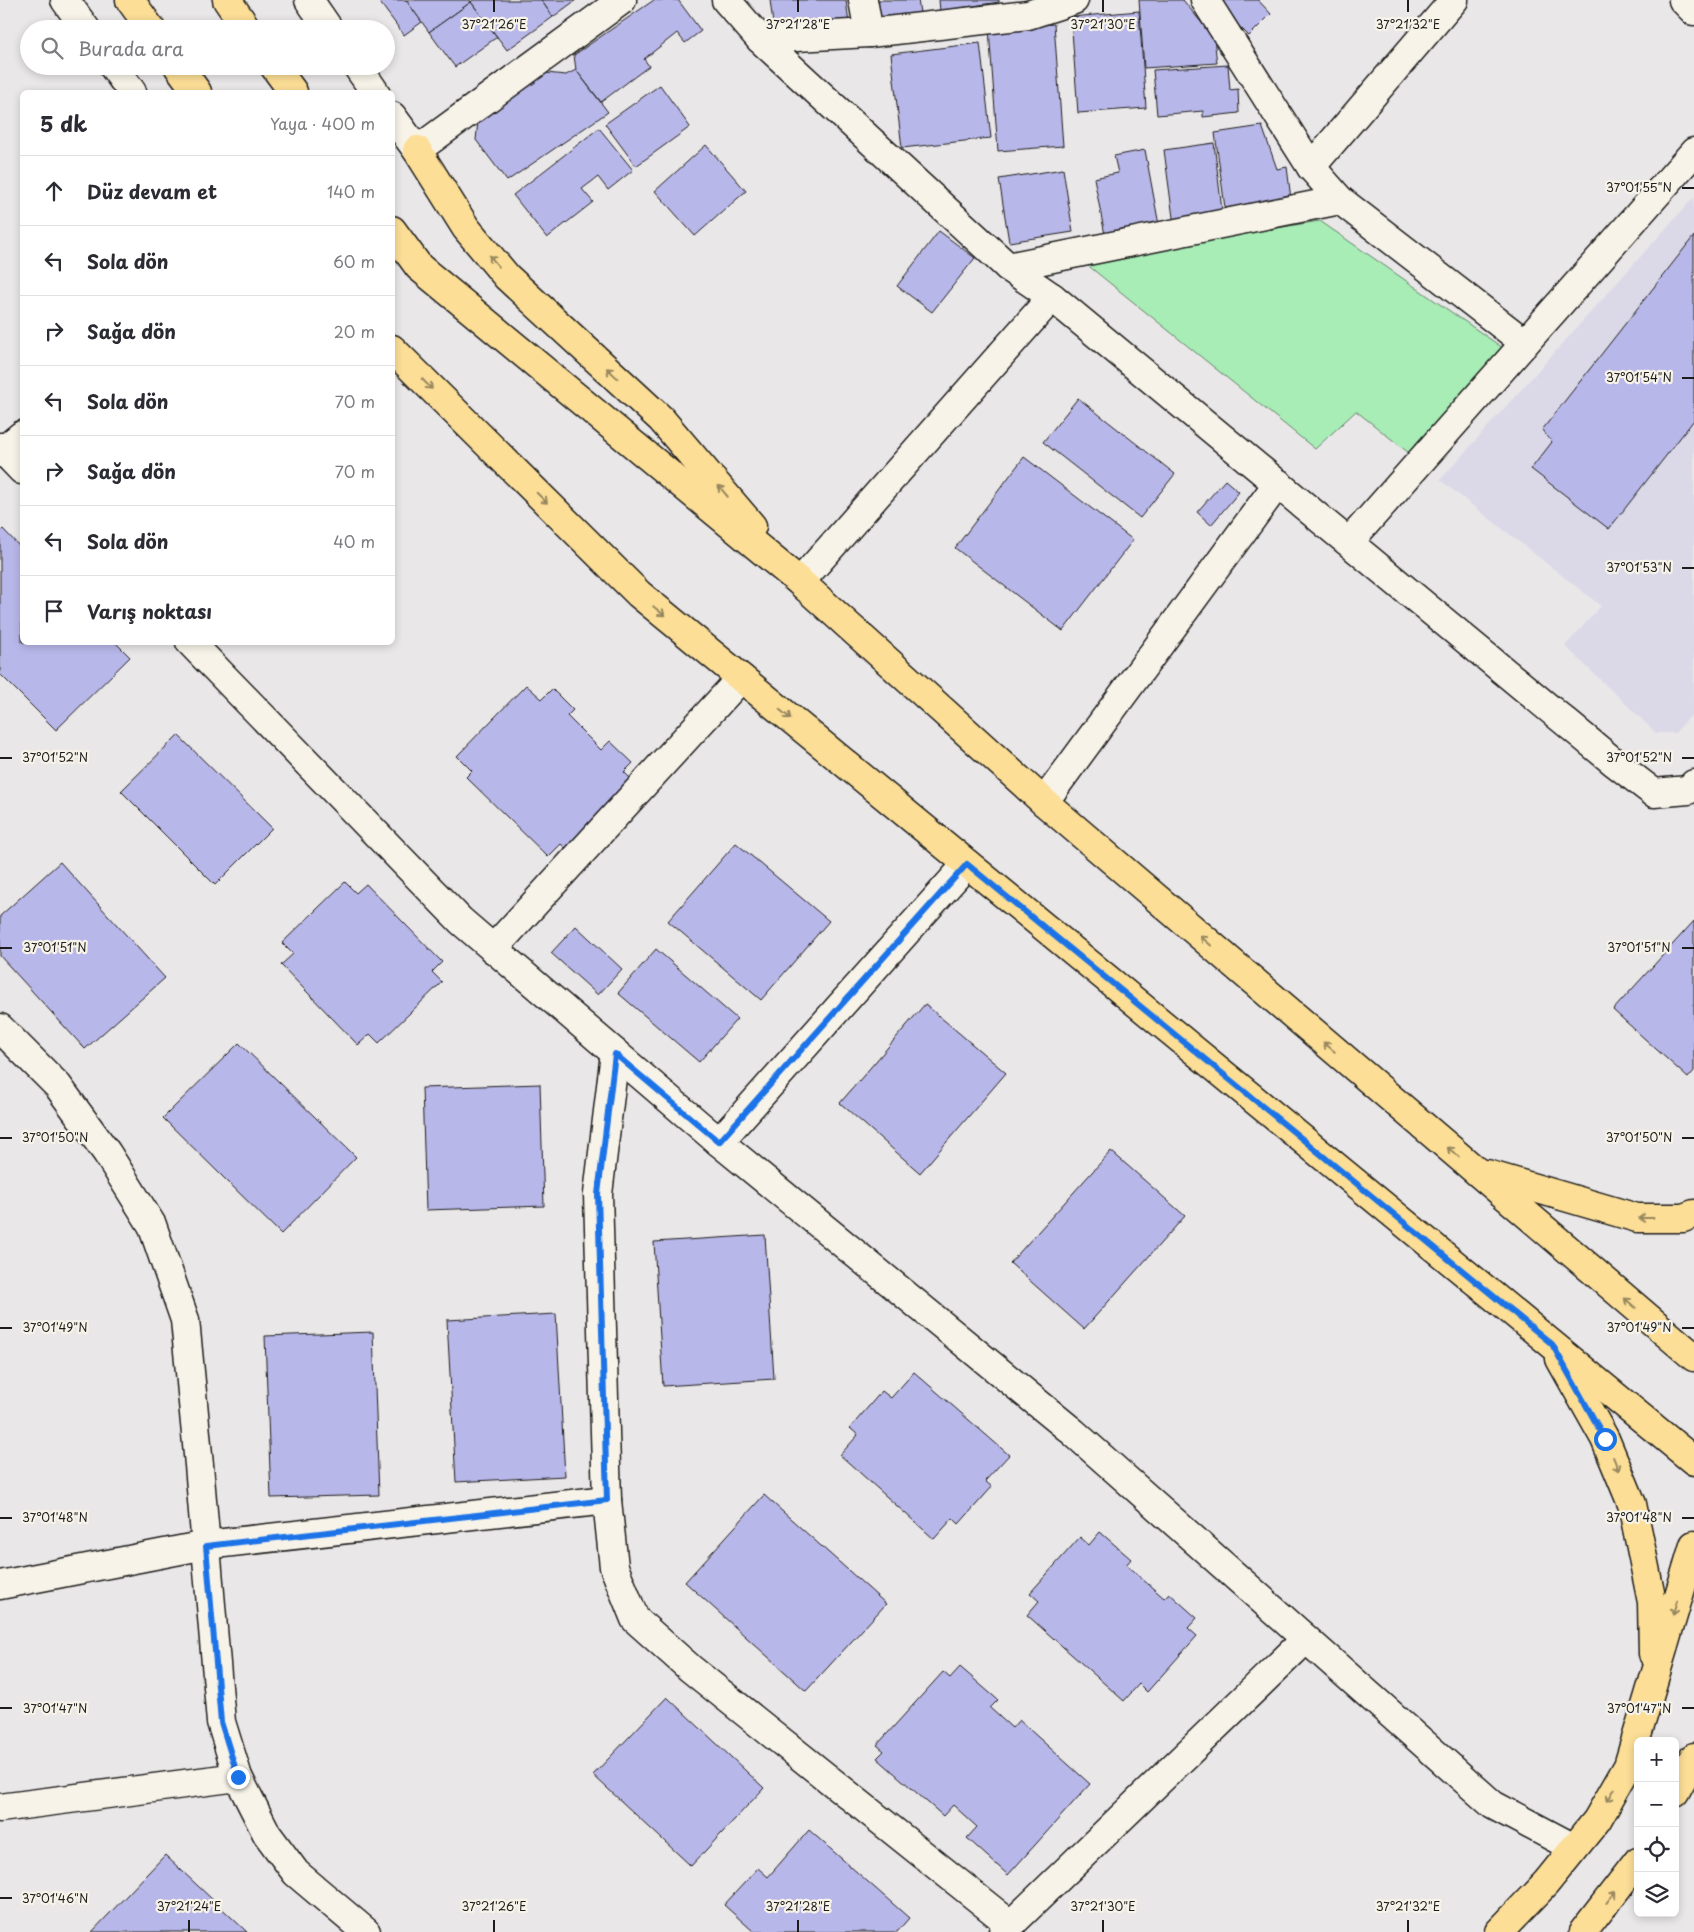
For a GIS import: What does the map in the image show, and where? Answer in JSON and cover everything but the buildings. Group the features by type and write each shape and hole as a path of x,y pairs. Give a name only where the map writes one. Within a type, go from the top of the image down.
{"main road":[{"path":"130,0 144,20"},
{"path":"227,0 241,20"},
{"path":"185,75 196,90"},
{"path":"281,75 292,90"},
{"path":"417,150 466,228 507,277 661,419 800,582"},
{"path":"395,234 419,266 800,582 1044,802 1694,1357"},
{"path":"395,353 639,594 1694,1461"},
{"path":"1476,1171 1637,1218 1683,1218 1694,1214"},
{"path":"1552,1344 1605,1439 1632,1504 1652,1602 1653,1680"},
{"path":"1500,1932 1546,1883 1597,1820 1628,1766 1694,1545"},
{"path":"1679,1785 1694,1757"},
{"path":"1583,1932 1634,1866"}],"street":[{"path":"65,0 79,20"},
{"path":"309,0 323,20"},
{"path":"395,120 417,150 622,0"},
{"path":"726,0 760,39 1008,267 1052,297 1654,793 1688,790 1694,784"},
{"path":"863,0 869,33"},
{"path":"760,39 869,33 1074,0"},
{"path":"1205,0 1311,167 1340,200 1525,342"},
{"path":"1311,167 1454,0"},
{"path":"1683,0 1694,11"},
{"path":"120,75 131,90"},
{"path":"363,75 374,90"},
{"path":"1349,542 1694,152"},
{"path":"1008,267 1340,200"},
{"path":"800,582 1052,297"},
{"path":"6,446 20,467"},
{"path":"1044,802 1278,483"},
{"path":"193,645 461,921 493,950 719,1142 1073,1432 1493,1806 1574,1848"},
{"path":"493,950 741,678"},
{"path":"719,1142 967,864"},
{"path":"0,1028 58,1086 107,1153 152,1225 184,1320 221,1722 238,1777 267,1834 296,1872 366,1932"},
{"path":"615,1054 598,1194 607,1500 614,1567 635,1619 691,1669 1007,1928 1306,1639"},
{"path":"0,1586 206,1546 607,1500"},
{"path":"0,1808 238,1777"}],"shaded area":[{"path":"1694,197 1694,712 1675,733 1656,733 1565,646 1601,606 1440,480"}],"green space":[{"path":"1320,221 1503,348 1414,457 1356,411 1315,449 1080,259"}],"route":[{"path":"238,1777 221,1722 206,1546 607,1500 598,1194 615,1054 719,1142 967,864 1552,1344 1605,1439"}]}
